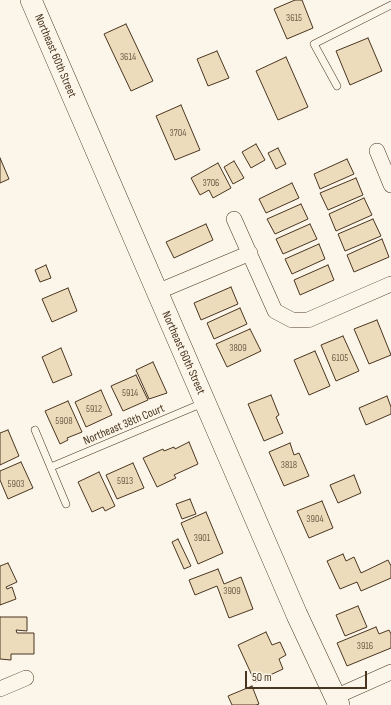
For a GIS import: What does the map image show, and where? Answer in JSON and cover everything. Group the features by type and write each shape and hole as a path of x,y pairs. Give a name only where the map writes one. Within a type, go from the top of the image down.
{"street":[{"name":"Northeast 60th Street","path":"31,0 297,615 337,701"},
{"path":"377,151 391,185"},
{"path":"234,219 275,311 292,320 308,320 391,284"},
{"path":"157,292 250,253"},
{"path":"337,701 391,672"},
{"path":"0,689 26,678"}],"lane":[{"path":"337,86 314,44 391,5"},
{"name":"Northeast 38th Court","path":"51,467 205,402"},
{"path":"35,430 66,504"}],"building":[{"path":"295,0 302,0 313,28 287,39 274,9"},
{"path":"126,24 153,81 131,91 104,34"},
{"path":"368,38 382,71 350,85 336,51"},
{"path":"217,51 229,78 208,86 197,59"},
{"path":"286,57 308,107 278,120 256,71"},
{"path":"181,105 200,150 175,160 156,116"},
{"path":"256,144 265,160 251,168 242,152"},
{"path":"278,148 286,164 276,169 268,153"},
{"path":"0,158 9,179 0,183"},
{"path":"347,159 354,174 320,189 314,174"},
{"path":"234,161 244,178 233,184 224,167"},
{"path":"218,163 231,188 213,198 209,190 200,195 191,178"},
{"path":"356,178 363,195 328,210 320,193"},
{"path":"292,183 299,198 266,213 259,199"},
{"path":"364,198 372,215 336,231 329,214"},
{"path":"301,204 308,219 275,234 267,219"},
{"path":"373,219 381,236 345,251 338,234"},
{"path":"206,224 213,240 174,258 166,242"},
{"path":"310,224 317,239 283,254 276,239"},
{"path":"382,239 389,257 354,272 347,255"},
{"path":"319,244 325,259 292,274 285,259"},
{"path":"46,265 51,278 40,282 35,270"},
{"path":"328,265 334,280 300,295 294,280"},
{"path":"231,287 238,304 201,320 194,303"},
{"path":"68,288 77,311 52,322 42,299"},
{"path":"240,308 247,324 214,339 207,323"},
{"path":"377,320 391,355 369,364 354,329"},
{"path":"250,329 261,351 227,367 216,344"},
{"path":"343,336 359,371 336,381 321,345"},
{"path":"61,348 72,375 53,383 42,357"},
{"path":"315,351 330,386 309,395 294,360"},
{"path":"153,362 167,393 149,399 136,370"},
{"path":"136,375 148,400 123,411 111,386"},
{"path":"101,390 112,415 86,427 75,402"},
{"path":"271,395 279,415 276,417 283,433 264,441 248,404"},
{"path":"387,396 391,407 391,414 366,425 359,408"},
{"path":"68,401 82,432 67,438 68,440 60,444 45,411"},
{"path":"8,430 19,456 0,465 0,433"},
{"path":"189,442 198,464 174,475 176,478 157,487 143,458 163,449 164,451 174,447 175,449"},
{"path":"290,443 294,455 299,453 309,476 284,486 269,452"},
{"path":"21,462 33,488 8,499 0,480 0,471"},
{"path":"133,463 144,488 117,499 106,475"},
{"path":"99,472 115,506 105,511 103,507 92,512 78,482"},
{"path":"354,475 361,493 338,503 330,485"},
{"path":"190,499 196,514 182,519 176,504"},
{"path":"322,501 333,528 309,538 297,511"},
{"path":"206,512 223,553 198,564 181,523"},
{"path":"178,539 191,566 184,569 172,542"},
{"path":"343,554 346,561 354,557 361,573 388,560 391,566 391,578 361,591 357,582 340,589 327,561"},
{"path":"8,563 17,582 6,587 7,589 12,587 16,599 0,605 0,566"},
{"path":"218,569 224,584 241,577 253,609 229,618 217,586 195,595 189,580"},
{"path":"358,606 367,627 345,636 336,615"},
{"path":"0,617 27,617 27,631 16,630 17,633 34,633 34,654 11,654 11,660 0,659"},
{"path":"376,627 379,634 389,630 391,634 391,648 347,666 337,643"},
{"path":"266,632 272,645 280,642 286,655 279,659 283,669 255,682 238,645"},
{"path":"252,686 259,704 232,705 228,696"}]}
